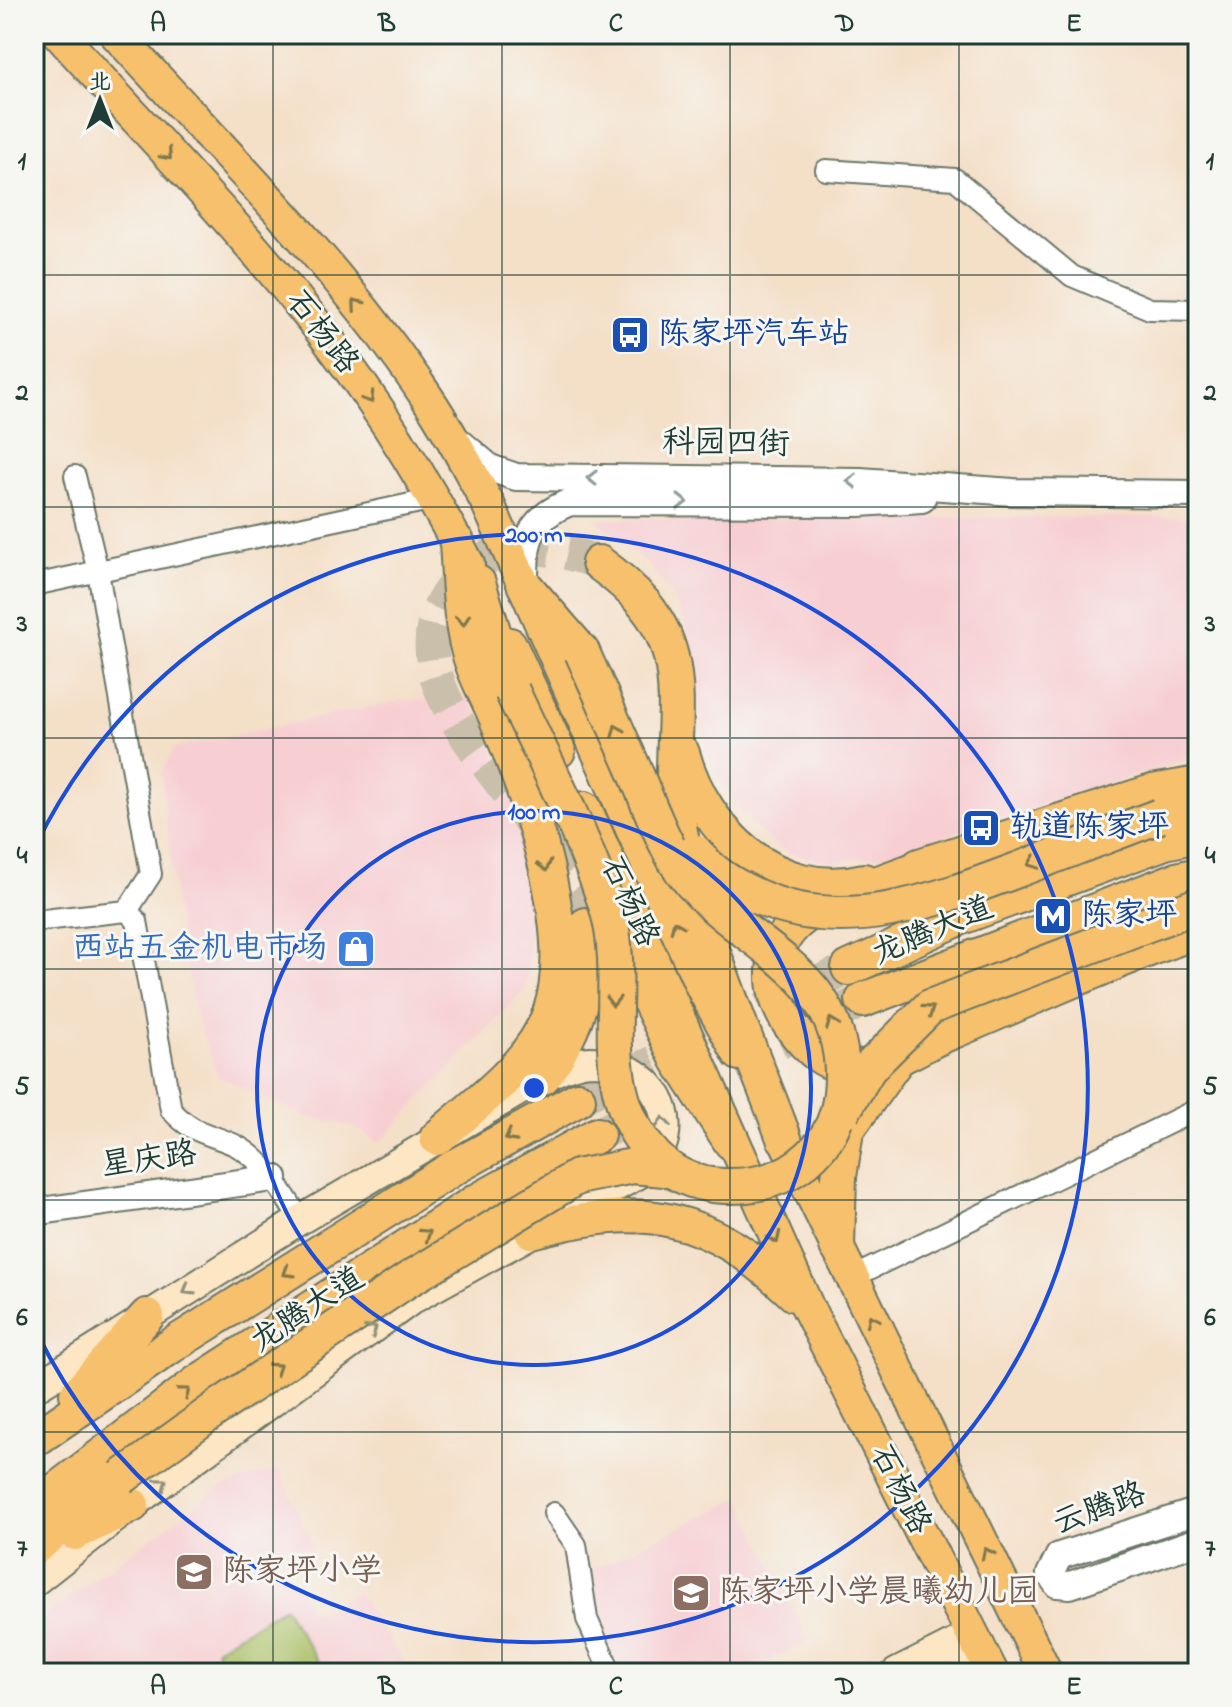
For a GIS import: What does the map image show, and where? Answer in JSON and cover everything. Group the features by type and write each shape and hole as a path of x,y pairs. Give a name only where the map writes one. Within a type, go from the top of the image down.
{"highway":[{"path":"437,1138 497,1087 550,1013 558,937 551,890 523,788 472,663 462,623 457,542"},
{"path":"599,563 634,589 659,625 671,658 676,729 676,813 699,916 717,972 784,1138"},
{"path":"478,583 512,691 587,852 608,910 613,944 616,1077 623,1109 641,1140 664,1169"},
{"path":"525,586 582,652 678,864 734,923 775,952 810,984 826,1008 842,1048 842,1096 829,1135"},
{"path":"676,729 696,792 717,825 745,852 773,871 821,885 842,885 941,860 1152,792 1198,784"},
{"path":"634,768 667,818 724,882 782,908 832,915 886,912 952,894 1159,816 1198,809"},
{"name":"龙腾大道","path":"849,968 964,916 1165,842 1198,835"},
{"path":"941,860 803,918 785,935 774,969 776,1001 803,1042 819,1056 834,1064 853,1067 896,1061 943,1035 1198,931"},
{"name":"龙腾大道","path":"863,1000 1176,880 1198,875"},
{"path":"34,1549 126,1492 217,1408 406,1281 577,1177 633,1166 664,1169 701,1185 767,1183 803,1165 829,1135 869,1068 930,1007 1198,905"},
{"path":"543,1077 563,1050 584,995 593,923 636,973 678,1060 731,1142"},
{"path":"837,1246 839,1177 846,1131 896,1061"},
{"name":"龙腾大道","path":"36,1438 171,1346 442,1175 578,1099"},
{"name":"龙腾大道","path":"34,1507 197,1383 474,1203 597,1135"},
{"path":"36,1438 147,1316"}],"main road":[{"name":"石杨路","path":"59,34 300,303 362,388 434,499 478,583 683,1022 731,1142 807,1306 983,1655"},
{"name":"石杨路","path":"116,34 328,268 404,364 451,435 488,504 702,987 784,1138 1046,1673"},
{"path":"34,1388 300,1220 543,1077 573,1063 591,1061 630,1069 649,1083 659,1099 665,1138 661,1153 648,1169 413,1299 126,1492 34,1582"},
{"path":"531,1232 616,1214 652,1216 683,1223 711,1234 762,1264 807,1306"},
{"path":"896,1673 983,1655"},
{"path":"955,1673 983,1655"}],"street":[{"path":"826,170 955,179 1072,276 1150,309 1198,310"},
{"name":"科园四街","path":"451,435 490,468 516,477 860,481 1013,492 1198,494"},
{"path":"75,476 98,572 151,874 127,911"},
{"name":"科园四街","path":"525,586 527,542 534,527 543,515 570,502 859,503 1013,492"},
{"path":"34,585 434,499"},
{"path":"34,921 127,911"},
{"path":"127,911 137,921 171,1110 187,1127 237,1146 274,1178 300,1220"},
{"path":"851,1278 1198,1109"},
{"name":"星庆路","path":"34,1212 274,1178"},
{"name":"云腾路","path":"1198,1511 1059,1556 1050,1574 1057,1584 1070,1585 1198,1541"},
{"path":"554,1513 576,1545 587,1619 611,1673"}],"shaded area":[{"path":"1189,517 1198,520 1198,755 885,855 833,862 788,853 741,813 706,755 691,639 674,597 648,564 596,519"},
{"name":"西站五金机电市场","path":"404,700 470,700 515,795 533,898 526,988 379,1143 353,1126 305,1117 218,1076 195,1013 176,910 161,773 174,748"},
{"name":"陈家坪小学","path":"279,1469 314,1547 286,1570 314,1615 357,1591 411,1673 34,1673 34,1623 221,1487"},
{"name":"陈家坪小学晨曦幼儿园","path":"740,1498 809,1641 743,1673 622,1673 601,1627 593,1569"}],"green space":[{"path":"284,1607 325,1673 230,1673 215,1649"}],"tunnel":[{"path":"599,563 551,550 500,552 471,568 445,598 433,628 433,659 441,690 457,720 599,920"},
{"path":"578,1099 849,968"},
{"path":"597,1135 863,1000"}],"place":[{"name":"陈家坪汽车站","path":"630,335"},
{"name":"轨道陈家坪","path":"981,828"},
{"name":"陈家坪","path":"1053,916"},
{"name":"西站五金机电市场","path":"356,949"},
{"name":"陈家坪小学","path":"194,1572"},
{"name":"陈家坪小学晨曦幼儿园","path":"691,1593"}]}
